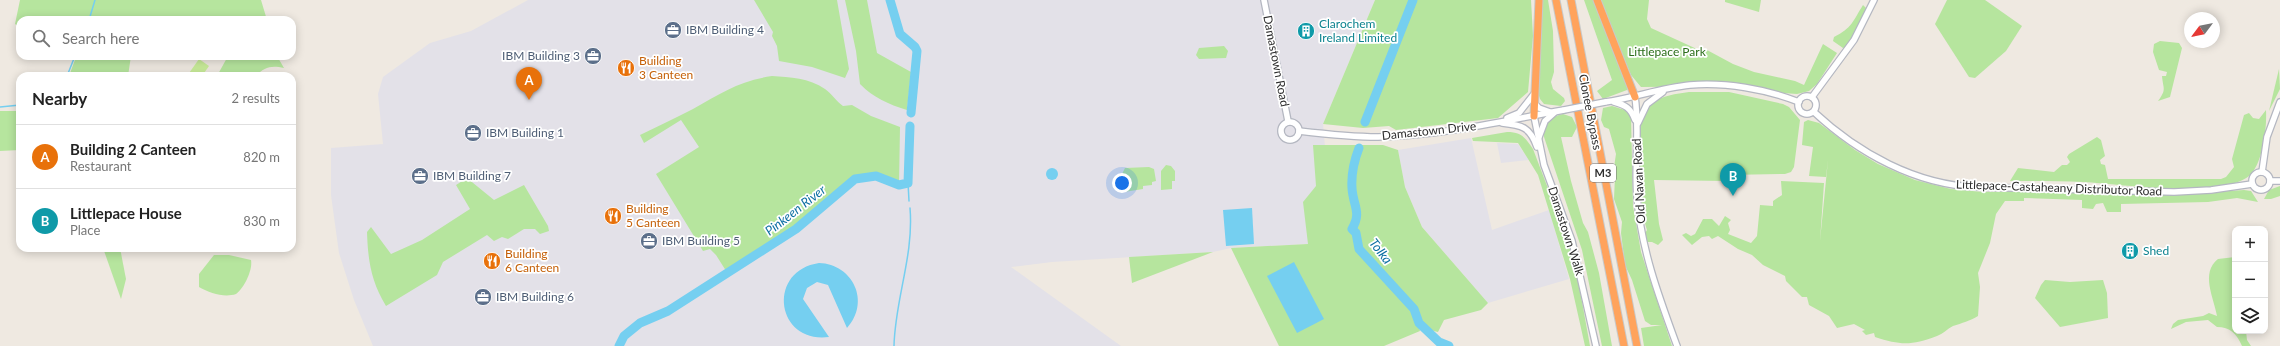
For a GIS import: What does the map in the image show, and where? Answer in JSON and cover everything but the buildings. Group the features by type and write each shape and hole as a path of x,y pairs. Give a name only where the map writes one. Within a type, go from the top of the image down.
{"highway":[{"path":"1534,116 1539,0"},
{"name":"Clonee Bypass","path":"1556,0 1624,346"},
{"name":"Clonee Bypass","path":"1571,0 1637,346"},
{"path":"1597,0 1635,96"}],"street":[{"name":"Damastown Road","path":"1264,0 1288,121"},
{"path":"1812,97 1854,40 1874,0"},
{"path":"1635,96 1689,85 1722,85 1781,95 1799,102"},
{"name":"Old Navan Road","path":"1636,130 1640,116 1647,104 1669,89"},
{"path":"1496,123 1518,113 1534,94"},
{"name":"Damastown Drive","path":"1299,131 1384,137 1454,131 1635,96"},
{"name":"Old Navan Road","path":"1635,96 1637,196 1642,238 1654,285 1677,346"},
{"path":"1803,97 1812,97 1817,104 1814,112 1804,114 1799,110 1799,102 1803,97"},
{"path":"1608,102 1624,104 1631,110 1636,130"},
{"path":"2262,172 2267,137 2280,102"},
{"path":"1534,103 1544,110 1555,112"},
{"path":"1538,138 1545,121 1555,112"},
{"name":"Littlepace-Castaheany Distributor Road","path":"1814,112 1842,136 1866,152 1911,174 1948,184 1976,187 2174,192 2211,190 2252,184"},
{"name":"Damastown Walk","path":"1534,116 1544,165 1572,241 1596,346"},
{"path":"1288,121 1296,124 1299,131 1293,139 1283,137 1280,132 1281,126 1288,121"},
{"path":"1496,123 1520,124 1528,129 1534,138 1544,165"},
{"path":"2262,172 2269,176 2270,181 2268,187 2264,190 2258,190 2252,184 2254,176 2262,172"},
{"path":"2270,181 2280,181"}],"shaded area":[{"path":"528,0 1375,0 1323,124 1332,228 1308,244 1231,248 1213,252 1052,262 1011,267 1121,346 373,346 354,300 339,253 331,195 331,148 383,144 378,94 383,77 430,43 471,31"},
{"path":"1471,138 1492,230 1549,210 1569,279 1488,303 1422,227 1405,187 1398,150"},
{"path":"1497,143 1518,144 1529,160 1501,163"}],"green space":[{"path":"20,0 261,0 266,16 17,16"},
{"path":"754,0 837,0 849,69 845,78 812,67 779,61 777,46 772,36 773,32"},
{"path":"845,0 867,0 877,53 911,72 907,110 882,100 860,84 856,51"},
{"path":"1375,0 1531,0 1533,36 1528,92 1498,118 1396,130 1389,126 1363,128 1323,124"},
{"path":"1541,0 1548,0 1553,31 1554,72 1551,82 1553,89 1564,98 1565,101 1561,106 1544,104 1540,99 1537,89"},
{"path":"1584,0 1594,0 1629,84 1627,90 1603,99 1597,91 1612,80"},
{"name":"Littlepace Park","path":"1600,0 1649,0 1647,19 1651,28 1699,50 1707,50 1733,64 1754,72 1795,81 1804,85 1823,44 1837,53 1817,84 1809,91 1797,94 1783,93 1753,86 1641,87 1631,75"},
{"path":"1725,0 1761,0 1759,12 1725,2"},
{"path":"1947,0 1985,0 2022,26 2006,51 1975,78 1969,77 1935,24"},
{"path":"1863,5 1867,9 1847,47 1843,48 1833,41 1834,37 1848,27"},
{"path":"2160,41 2179,43 2182,48 2170,97 2158,101 2161,97 2164,86 2162,76 2166,76 2167,72 2159,70 2153,52 2154,44"},
{"path":"1224,46 1228,51 1226,58 1199,59 1196,55 1199,48"},
{"path":"75,60 130,60 129,72 70,72"},
{"path":"198,60 209,66 205,72 190,72"},
{"path":"226,60 279,60 284,68 268,68 261,72 219,72"},
{"path":"2279,69 2280,89 2269,111"},
{"path":"772,76 812,82 825,89 843,106 852,105 871,116 900,127 899,185 877,176 855,179 796,229 728,274 716,255 710,249 703,251 656,174 699,147 681,120 644,143 640,135 731,88 760,78"},
{"path":"1689,92 1729,92 1783,104 1789,107 1800,120 1794,167 1791,172 1785,174 1727,175 1726,181 1654,180 1659,224 1663,240 1658,245 1652,242 1646,242 1644,235 1647,230 1641,202 1638,165 1640,129 1645,114 1652,104 1669,95"},
{"path":"1612,106 1628,111 1631,115 1633,206 1641,252 1672,346 1644,346 1641,328 1662,325 1651,325 1645,321 1632,280 1625,265 1621,233 1622,222 1614,199 1614,167 1616,154 1609,129 1604,127 1601,120 1603,108"},
{"path":"2266,110 2265,135 2258,163 2249,176 2235,183 2216,187 2194,189 2083,182 2010,181 2018,168 2054,172 2062,165 2067,165 2070,162 2067,157 2069,154 2097,137 2101,140 2105,156 2100,160 2101,164 2105,165 2108,179 2221,179 2226,177 2234,167 2232,159 2244,115 2249,113 2253,118 2259,119"},
{"path":"0,111 16,111 16,150 0,151"},
{"path":"1563,114 1572,117 1577,127 1572,137 1561,137 1571,181 1583,223 1588,232 1599,273 1612,346 1602,346 1582,250 1544,137 1545,128 1549,121"},
{"path":"1808,120 1819,123 1855,150 1878,164 1915,180 1951,189 1983,192 2033,191 2171,195 2244,190 2251,191 2258,202 2237,198 2208,202 2121,204 2121,212 2107,212 2103,203 2096,204 2093,209 2082,208 2082,200 2024,198 2024,201 2005,201 1996,214 1990,243 1978,273 1980,287 1978,316 1969,321 1953,326 1939,335 1920,342 1892,342 1875,337 1874,333 1866,335 1862,331 1865,330 1854,324 1837,328 1829,316 1809,305 1807,297 1802,297 1786,281 1785,276 1763,265 1752,255 1738,249 1718,236 1712,239 1709,236 1702,237 1692,245 1682,235 1686,233 1691,236 1695,234 1703,219 1712,219 1719,226 1725,216 1731,220 1728,223 1730,230 1728,234 1751,243 1757,236 1760,205 1773,206 1773,201 1782,195 1781,181 1824,183 1820,241 1828,160 1826,177 1809,176 1813,147 1802,145 1804,122"},
{"path":"1507,132 1519,134 1528,141 1533,149 1568,241 1579,285 1590,346 1585,346 1570,279 1538,175 1518,143 1473,141 1472,138"},
{"path":"1313,145 1383,145 1398,150 1405,187 1422,227 1488,303 1481,310 1444,320 1438,332 1429,329 1420,317 1416,317 1420,331 1384,346 1279,346 1231,248 1308,244 1303,202 1316,186"},
{"path":"1166,165 1171,166 1175,171 1175,181 1172,181 1172,189 1161,190 1161,171"},
{"path":"1149,167 1154,169 1156,181 1152,182 1152,185 1143,186 1143,189 1124,192 1122,174 1125,168"},
{"path":"467,178 494,200 524,185 548,226 549,231 540,234 535,229 524,229 508,239 502,237 494,241 487,235 443,262 437,275 386,306 377,288 371,270 367,232 371,227 391,254 422,240 470,209 456,185"},
{"path":"2280,186 2280,196 2271,199 2264,199 2269,190"},
{"path":"104,252 121,252 126,279 121,299"},
{"path":"1213,252 1132,283 1129,257"},
{"path":"214,255 229,255 251,260 251,269 242,288 236,294 217,294 199,287 199,274"},
{"path":"2232,257 2232,332 2226,328 2217,327 2208,320 2186,322 2171,329 2173,324 2178,320 2203,316 2209,313 2217,316 2209,278 2210,271 2218,259"},
{"path":"2045,280 2070,282 2103,280 2107,293 2108,318 2060,327 2035,298"},
{"path":"2234,334 2246,334 2247,340 2251,346 2242,346"}],"water":[{"path":"1050,168 1054,168 1058,174 1054,180 1050,180 1046,176 1046,172"},
{"path":"1252,208 1254,244 1226,246 1223,210"},
{"path":"1294,262 1324,319 1297,333 1267,276"},
{"path":"819,263 831,265 841,270 849,277 855,286 858,296 858,307 854,318 847,328 828,285 817,282 807,288 803,299 829,337 811,336 798,330 789,319 784,306 785,292 791,279 802,269"}],"waterway":[{"name":"Pinkeen River","path":"90,16 95,0"},
{"name":"Pinkeen River","path":"890,0 900,34 915,47 917,51 911,113"},
{"name":"Tolka","path":"1365,122 1413,0"},
{"name":"Pinkeen River","path":"69,72 73,60"},
{"name":"Pinkeen River","path":"0,107 16,105"},
{"name":"Pinkeen River","path":"619,346 624,336 640,323 668,311 796,229 855,179 876,176 899,185 908,183 910,126"},
{"name":"Tolka","path":"1359,148 1353,167 1352,177 1353,194 1357,213 1352,229 1356,233 1359,249 1414,309 1419,323 1439,342 1449,346"},
{"path":"908,183 909,201"},
{"path":"894,346 897,311 907,260 911,226 910,208"}],"place":[{"name":"IBM Building 4","path":"673,30"},
{"name":"Clarochem Ireland Limited","path":"1306,31"},
{"name":"IBM Building 3","path":"593,56"},
{"name":"Building 3 Canteen","path":"626,68"},
{"name":"Building 2 Canteen","path":"529,100"},
{"name":"IBM Building 1","path":"473,133"},
{"name":"IBM Building 7","path":"420,176"},
{"name":"Littlepace House","path":"1733,196"},
{"name":"Building 5 Canteen","path":"613,216"},
{"name":"IBM Building 5","path":"649,241"},
{"name":"Shed","path":"2130,251"},
{"name":"Building 6 Canteen","path":"492,261"},
{"name":"IBM Building 6","path":"483,297"}]}
